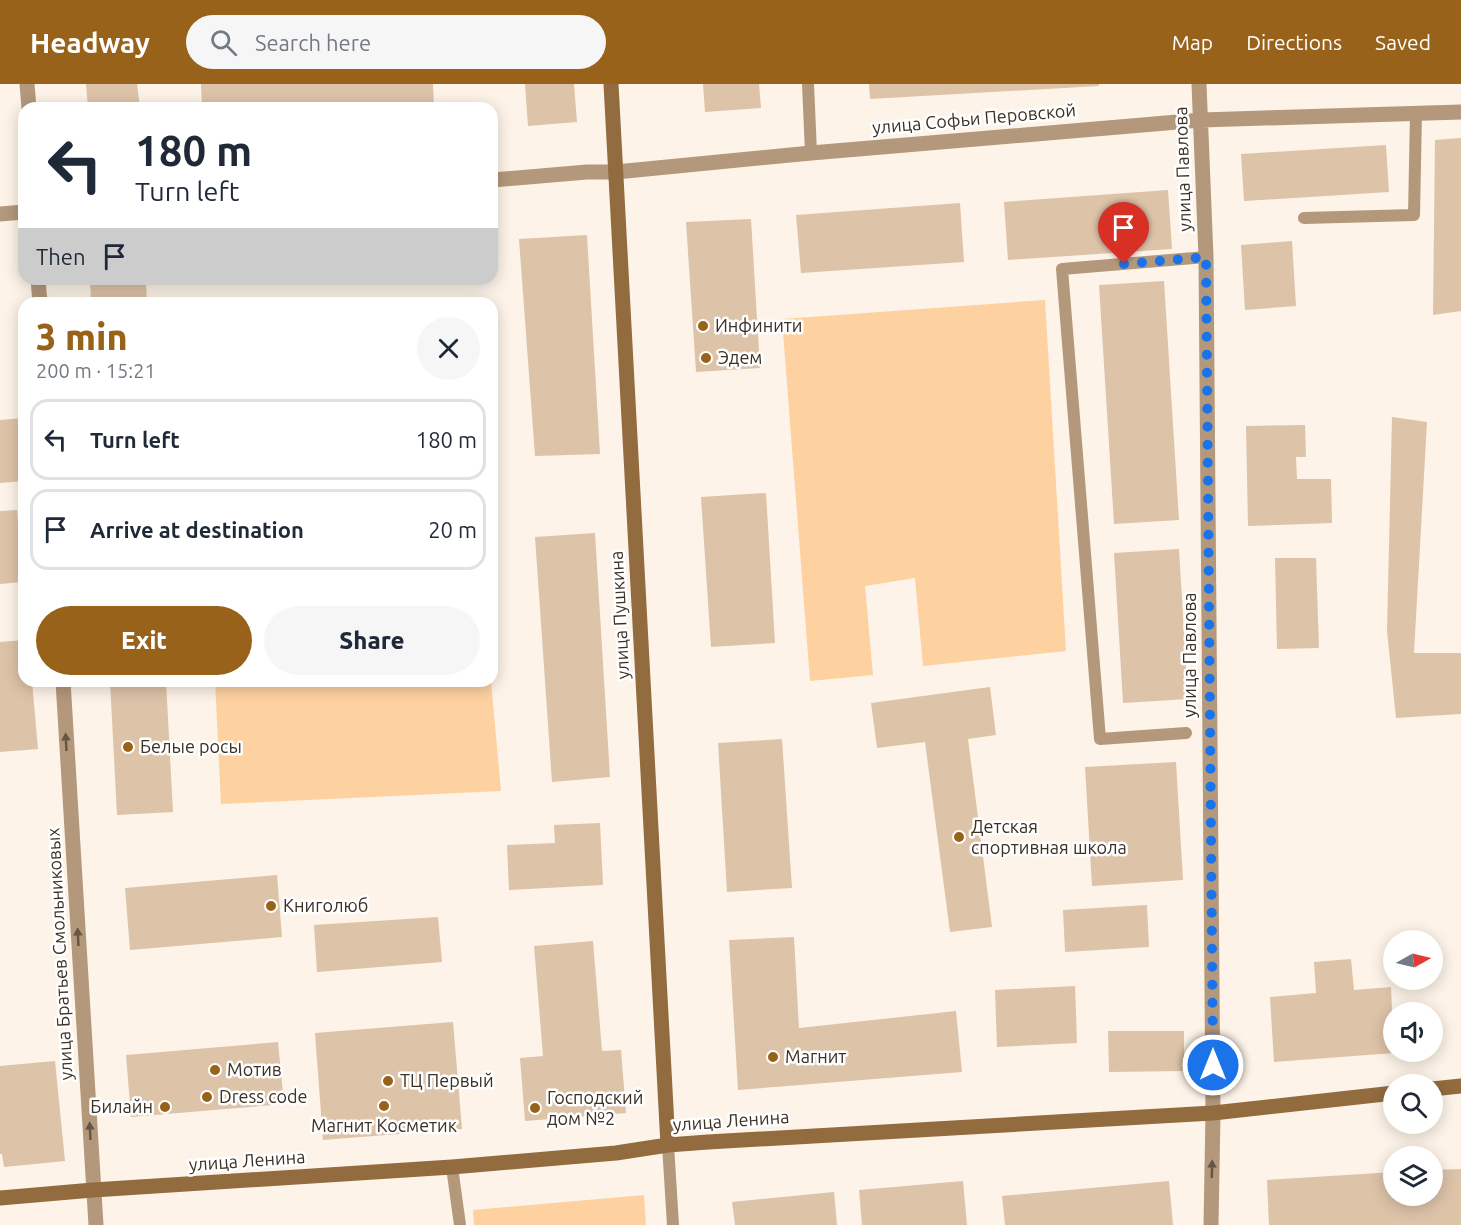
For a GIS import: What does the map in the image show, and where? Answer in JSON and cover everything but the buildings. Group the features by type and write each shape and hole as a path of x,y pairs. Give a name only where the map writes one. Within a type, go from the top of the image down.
{"main road":[{"name":"улица Пушкина","path":"611,84 668,1145"},
{"path":"1443,1088 1461,1086"},
{"name":"улица Ленина","path":"0,1197 452,1167 616,1153 668,1145 1213,1113 1383,1094"}],"street":[{"path":"27,84 28,102"},
{"name":"улица Павлова","path":"1199,84 1206,257 1213,1113 1211,1225"},
{"name":"улица Софьи Перовской","path":"498,179 587,172 616,172 1201,120 1461,112"},
{"path":"0,214 18,212"},
{"name":"улица Братьев Смольниковых","path":"63,687 96,1225"}],"lane":[{"path":"808,84 811,153"},
{"path":"1304,218 1414,215 1416,113"},
{"path":"1186,733 1100,739 1062,269 1206,257"},
{"path":"668,1145 673,1225"},
{"path":"452,1167 460,1225"}],"shaded area":[{"path":"1045,300 1066,651 923,666 915,578 865,586 873,675 810,681 782,319"},
{"path":"215,687 492,687 501,791 221,804"},
{"path":"644,1195 646,1225 474,1225 473,1210"}],"place":[{"name":"Инфинити","path":"703,326"},
{"name":"Эдем","path":"706,358"},
{"name":"Белые росы","path":"128,747"},
{"name":"Детская спортивная школа","path":"959,837"},
{"name":"Книголюб","path":"271,906"},
{"name":"Магнит","path":"773,1057"},
{"name":"Мотив","path":"215,1070"},
{"name":"ТЦ Первый","path":"388,1081"},
{"name":"Dress code","path":"207,1097"},
{"name":"Магнит Косметик","path":"384,1106"},
{"name":"Билайн","path":"165,1107"},
{"name":"Господский дом №2","path":"535,1108"}],"route":[{"path":"1124,264 1206,257 1213,1065"}]}
